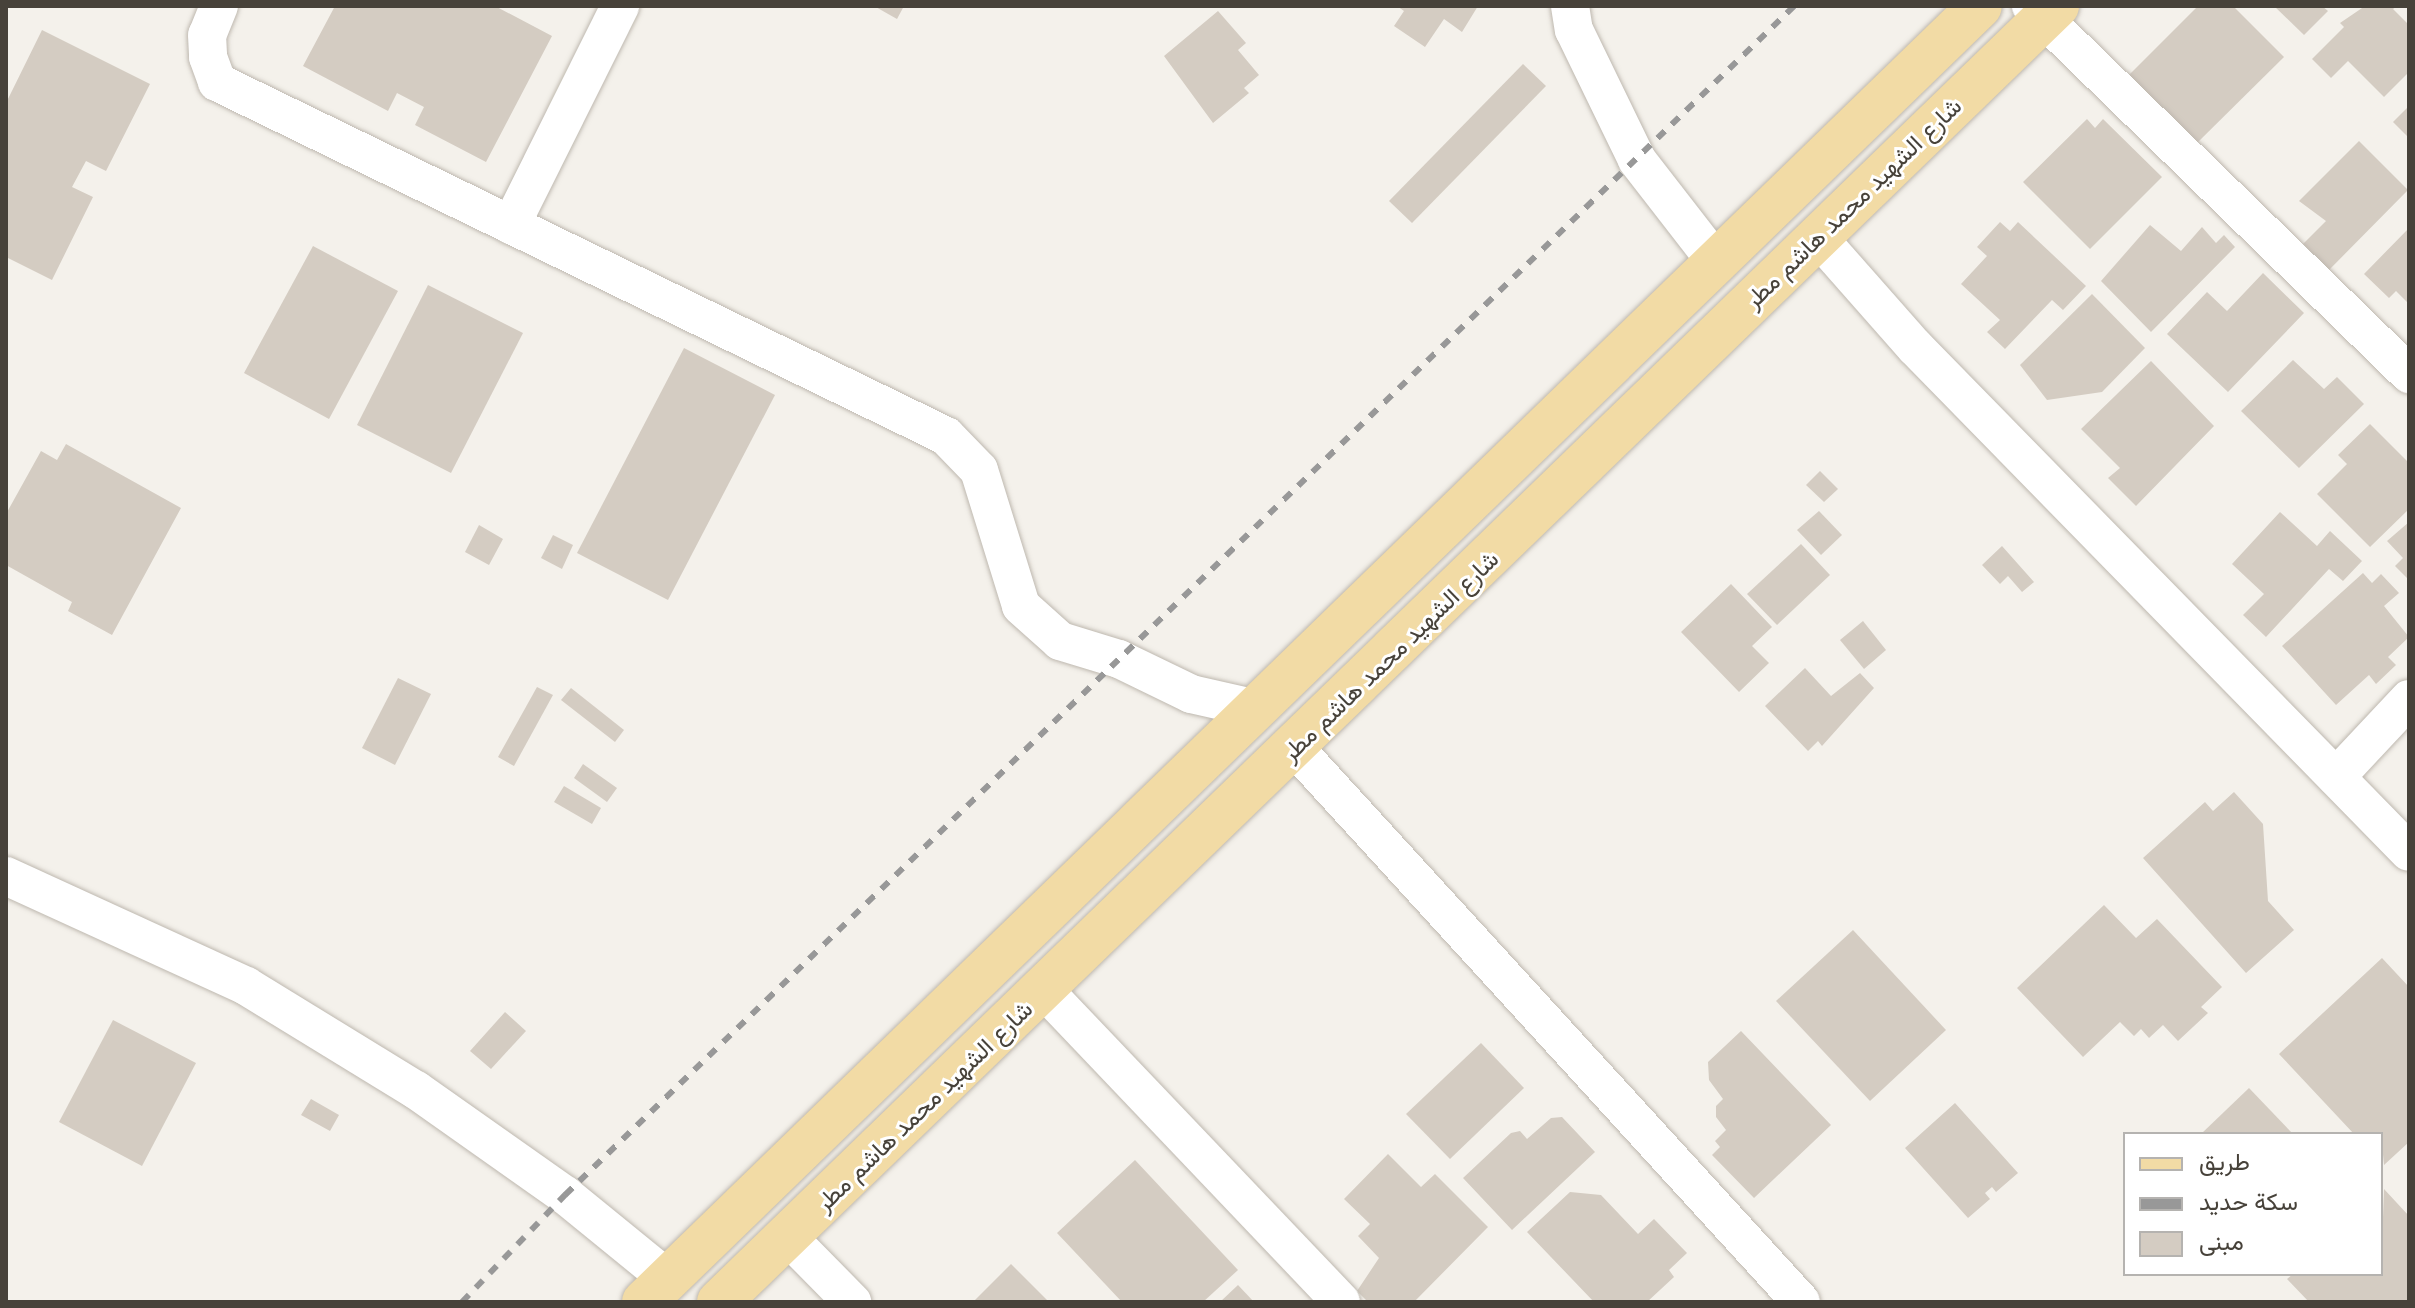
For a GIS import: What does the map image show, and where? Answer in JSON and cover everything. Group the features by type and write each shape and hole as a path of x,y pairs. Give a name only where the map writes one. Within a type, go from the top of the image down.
{"main road":[{"path":"656,1291 1980,6"},
{"name":"شارع الشهيد محمد هاشم مطر","path":"719,1302 1295,748 2044,10"}],"street":[{"path":"219,6 207,35 217,82 946,436 979,470 1021,606 1050,632 1191,694 1257,709"},
{"path":"511,225 620,6"},
{"path":"1570,6 1574,30 1637,160 1717,263"},
{"path":"2044,10 2409,374"},
{"path":"1817,236 1915,347 2409,852"},
{"path":"2336,777 2409,699"},
{"path":"1295,748 1801,1302"},
{"path":"6,876 246,986 416,1090 565,1195 656,1291"},
{"path":"1045,991 1341,1302"},
{"path":"787,1236 852,1302"}],"building":[{"path":"335,6 495,6 552,36 486,162 415,125 424,107 397,93 388,111 303,66"},
{"path":"874,6 904,6 897,19"},
{"path":"1397,6 1478,6 1462,32 1444,19 1425,47 1394,26 1404,11"},
{"path":"2198,6 2233,6 2284,57 2195,145 2127,77"},
{"path":"2274,6 2322,6 2328,11 2304,35"},
{"path":"2365,6 2397,6 2393,9 2409,25 2409,72 2384,97 2348,61 2331,78 2312,59 2344,27 2340,23"},
{"path":"1218,11 1246,43 1238,50 1259,75 1244,88 1249,93 1213,123 1164,56"},
{"path":"42,30 150,84 106,171 86,161 72,187 93,197 52,280 6,257 6,103"},
{"path":"1523,64 1546,86 1412,223 1389,201"},
{"path":"2409,106 2409,138 2393,122"},
{"path":"2087,119 2095,128 2103,119 2162,177 2090,249 2023,182"},
{"path":"2359,141 2408,190 2329,270 2303,244 2326,221 2299,201"},
{"path":"2000,222 2010,231 2018,222 2086,286 2063,310 2052,300 2005,349 1987,332 2000,320 1961,284 1987,256 1977,247"},
{"path":"2150,225 2181,251 2202,227 2216,243 2224,235 2235,247 2151,332 2101,281"},
{"path":"2409,228 2409,304 2396,291 2389,298 2364,274"},
{"path":"313,246 398,291 329,419 244,373"},
{"path":"2263,273 2304,313 2228,392 2167,334 2207,292 2227,311"},
{"path":"428,285 523,333 451,473 357,425"},
{"path":"2092,294 2145,348 2102,392 2047,400 2020,365"},
{"path":"684,348 775,395 668,600 577,553"},
{"path":"2293,360 2324,389 2337,377 2364,404 2299,468 2241,411"},
{"path":"2151,361 2214,426 2136,506 2108,478 2120,468 2081,429"},
{"path":"2370,424 2409,463 2409,509 2370,547 2317,494 2347,464 2338,455"},
{"path":"66,444 181,508 112,635 68,611 72,602 6,565 6,514 41,451 57,460"},
{"path":"1820,471 1838,489 1824,502 1806,485"},
{"path":"1819,511 1842,535 1821,555 1797,530"},
{"path":"2280,512 2317,546 2330,531 2362,561 2343,581 2329,569 2266,637 2243,615 2264,594 2232,564"},
{"path":"2409,522 2409,580 2395,566 2403,558 2387,541"},
{"path":"479,525 503,539 489,565 465,552"},
{"path":"553,535 573,545 562,569 541,558"},
{"path":"1801,544 1830,575 1777,625 1747,594"},
{"path":"2002,546 2034,582 2022,592 2008,576 2000,584 1982,565"},
{"path":"2363,573 2372,583 2381,574 2399,593 2384,606 2409,637 2388,657 2396,665 2376,684 2369,675 2336,705 2282,646"},
{"path":"1731,584 1772,627 1752,646 1769,663 1739,692 1681,632"},
{"path":"1863,621 1886,650 1864,669 1840,640"},
{"path":"1805,668 1831,696 1860,673 1874,688 1822,746 1818,741 1808,751 1765,706"},
{"path":"398,678 431,694 395,765 362,748"},
{"path":"537,687 553,695 514,766 498,757"},
{"path":"571,688 624,730 615,742 561,700"},
{"path":"583,764 617,788 607,802 574,778"},
{"path":"564,786 601,808 592,824 554,802"},
{"path":"2234,792 2263,824 2268,901 2294,930 2246,973 2143,858 2205,802 2213,811"},
{"path":"2104,905 2136,938 2157,919 2222,987 2201,1007 2208,1013 2178,1041 2163,1025 2149,1038 2141,1029 2134,1036 2120,1022 2083,1057 2017,988"},
{"path":"1853,930 1946,1030 1870,1101 1776,1001"},
{"path":"2382,958 2409,987 2409,1142 2384,1165 2383,1132 2352,1132 2279,1054"},
{"path":"505,1012 526,1031 491,1069 470,1051"},
{"path":"113,1020 196,1063 142,1166 59,1122"},
{"path":"1741,1031 1831,1125 1754,1198 1712,1155 1720,1147 1715,1141 1726,1130 1716,1117 1716,1106 1723,1099 1709,1080 1708,1062"},
{"path":"1481,1043 1524,1088 1450,1159 1406,1114"},
{"path":"2249,1088 2291,1132 2203,1132"},
{"path":"311,1099 339,1115 330,1131 301,1115"},
{"path":"1955,1103 2018,1173 1996,1192 1992,1187 1985,1193 1990,1199 1968,1218 1905,1148"},
{"path":"1562,1117 1595,1152 1512,1230 1463,1178 1511,1133 1520,1131 1527,1139 1551,1118"},
{"path":"1388,1154 1421,1187 1435,1174 1488,1227 1414,1302 1368,1302 1357,1291 1379,1258 1358,1236 1370,1224 1344,1199"},
{"path":"1135,1160 1238,1270 1203,1302 1122,1302 1057,1233"},
{"path":"2384,1189 2409,1216 2409,1302 2309,1302 2287,1279 2291,1276 2383,1276"},
{"path":"1570,1192 1601,1195 1638,1234 1654,1219 1687,1253 1669,1270 1674,1277 1647,1302 1594,1302 1527,1232"},
{"path":"1011,1264 1049,1302 973,1302"},
{"path":"1238,1285 1254,1302 1220,1302"}],"railway":[{"path":"462,1302 565,1195 1794,6"}]}
